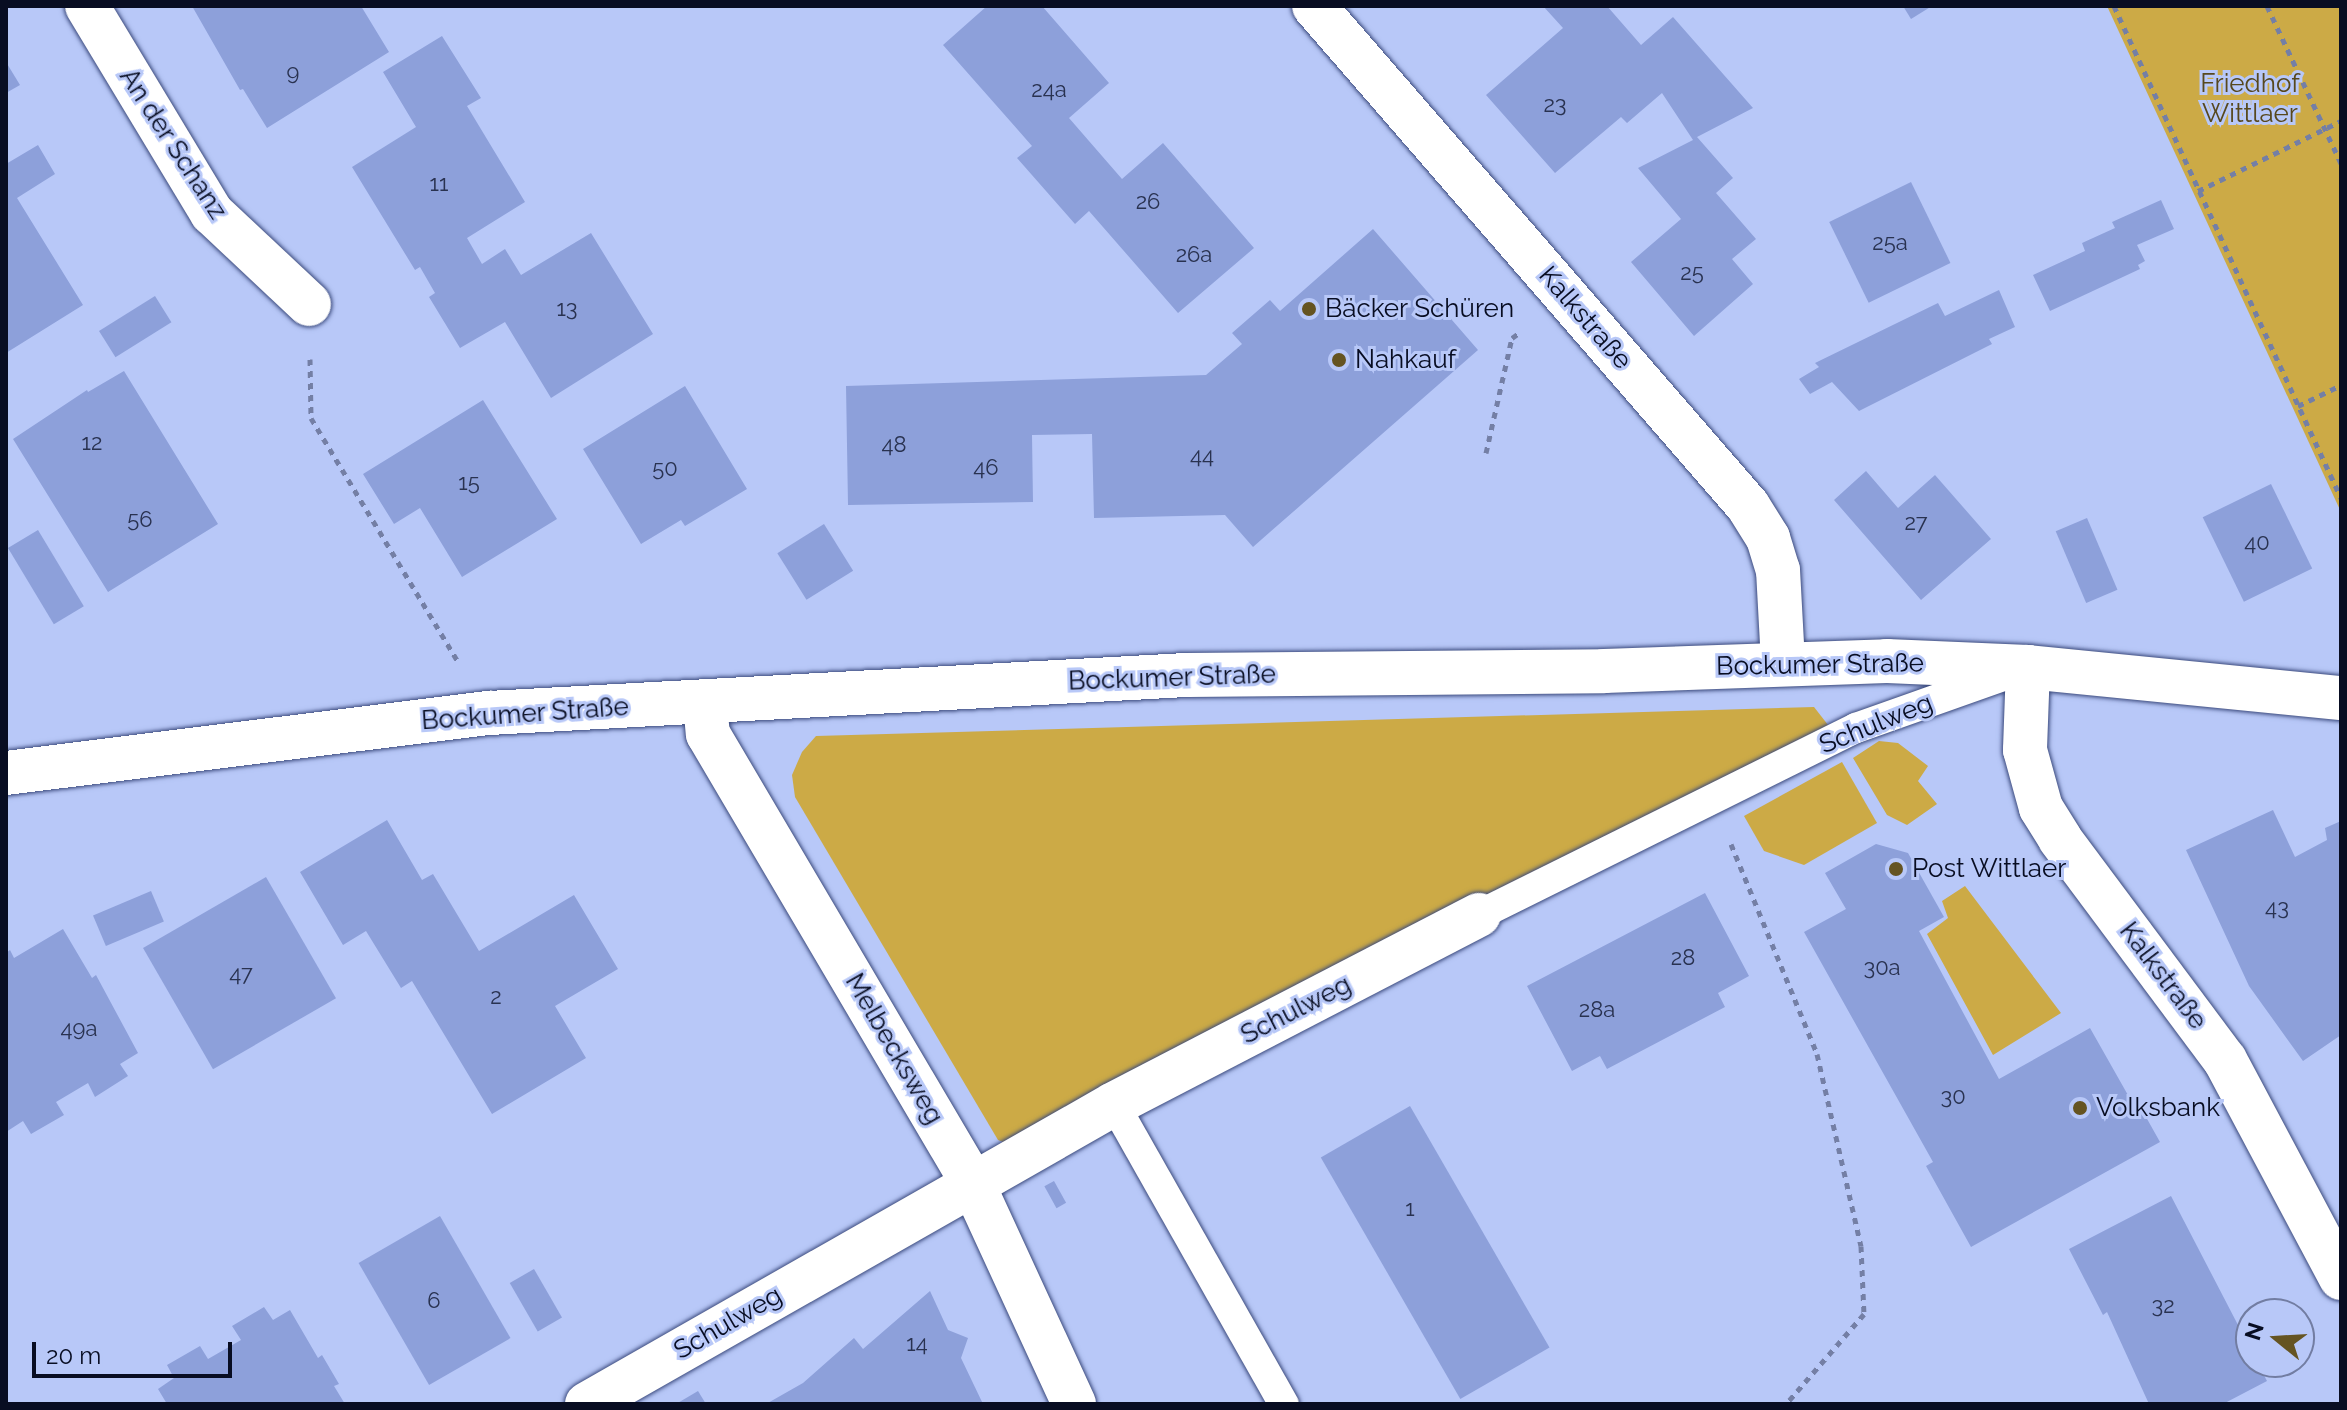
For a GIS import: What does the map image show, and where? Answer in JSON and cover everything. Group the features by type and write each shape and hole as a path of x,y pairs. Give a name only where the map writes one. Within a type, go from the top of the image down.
{"street":[{"name":"An der Schanz","path":"87,6 212,213 309,304"},
{"name":"Kalkstraße","path":"1314,6 1748,506 1768,538 1778,570 1783,663"},
{"name":"Bockumer Straße","path":"6,773 489,713 1187,675 1604,671 1887,661 2028,667 2341,698"},
{"name":"Kalkstraße","path":"2028,667 2025,750 2041,808 2060,839 2225,1060 2341,1278"},
{"name":"Melbecksweg","path":"705,702 708,734 972,1182 1074,1404"},
{"name":"Schulweg","path":"587,1404 972,1182 1114,1104 1479,915"}],"lane":[{"name":"Schulweg","path":"1479,915 1856,728 2028,667"},
{"path":"1114,1104 1284,1404"}],"path":[{"path":"2114,6 2341,498"},
{"path":"2267,6 2341,163"},
{"path":"2198,191 2341,121"},
{"path":"1486,453 1512,338 1566,296"},
{"path":"309,304 311,418 489,713"},
{"path":"2298,406 2341,385"},
{"path":"1713,799 1817,1054 1861,1246 1864,1314 1786,1404"}],"green space":[{"name":"Friedhof Wittlaer","path":"2107,6 2341,6 2341,512"},
{"path":"1814,707 1832,730 1018,1148 998,1140 795,797 792,775 802,752 816,736"},
{"path":"1879,741 1898,743 1928,766 1918,781 1937,804 1907,825 1887,815 1853,758"},
{"path":"1842,762 1877,823 1804,865 1764,851 1744,816"},
{"path":"1965,886 2061,1013 1993,1055 1927,934 1948,918 1942,901"}],"building":[{"path":"192,6 361,6 389,52 267,128 243,89 240,90"},
{"path":"987,6 1042,6 1109,83 1069,118 1122,179 1163,143 1254,248 1178,313 1089,211 1075,224 1017,158 1032,146 943,45"},
{"path":"1543,6 1607,6 1641,45 1673,17 1753,108 1697,137 1733,178 1716,193 1756,239 1732,259 1753,284 1694,336 1631,262 1681,219 1638,168 1693,140 1662,93 1627,123 1621,117 1555,173 1486,95 1563,28"},
{"path":"1903,6 1932,6 1911,19"},
{"path":"442,36 481,98 467,106 525,202 467,238 482,264 505,249 521,275 591,233 653,334 551,398 505,322 460,348 429,297 435,293 420,267 415,270 352,167 416,127 383,72"},
{"path":"6,62 20,85 6,93"},
{"path":"38,145 55,174 17,198 83,305 6,353 6,164"},
{"path":"1911,182 1950,263 1869,303 1829,222"},
{"path":"2161,200 2174,229 2137,245 2145,261 2138,265 2140,269 2050,311 2033,275 2085,251 2082,243 2115,228 2112,222"},
{"path":"1373,229 1478,350 1253,547 1225,515 1094,518 1092,434 1032,435 1033,502 848,505 846,386 1206,375 1242,344 1232,333 1270,300 1280,311"},
{"path":"1999,290 2015,327 1989,339 1992,344 1859,411 1832,382 1810,394 1799,379 1819,367 1815,363 1938,303 1945,316"},
{"path":"155,296 171,322 115,357 99,331"},
{"path":"124,371 218,524 108,592 13,439 87,390"},
{"path":"685,386 747,489 685,526 681,520 641,544 583,449"},
{"path":"483,400 557,519 462,577 420,508 394,524 363,474"},
{"path":"1866,471 1898,508 1935,475 1991,539 1921,600 1834,500"},
{"path":"2271,484 2312,568 2244,602 2203,517"},
{"path":"2087,518 2117,590 2086,603 2056,531"},
{"path":"824,524 853,571 807,600 777,553"},
{"path":"38,530 84,606 54,624 8,548"},
{"path":"2273,810 2295,857 2327,840 2325,828 2341,821 2341,1035 2303,1061 2249,986 2186,850"},
{"path":"387,820 422,880 433,874 479,951 574,895 618,969 555,1006 586,1058 492,1114 412,981 401,988 366,931 343,945 300,872"},
{"path":"1876,844 1908,853 1944,917 1919,931 1999,1079 2090,1028 2133,1104 2137,1101 2160,1142 1971,1247 1926,1166 1933,1162 1804,932 1846,909 1825,873"},
{"path":"266,877 336,998 213,1069 143,948"},
{"path":"151,891 164,921 106,946 93,916"},
{"path":"1705,893 1749,976 1718,993 1725,1007 1607,1069 1600,1056 1572,1071 1527,986"},
{"path":"63,929 92,978 96,975 138,1053 120,1064 128,1076 95,1097 88,1083 56,1102 64,1115 31,1134 23,1121 6,1132 6,953 10,950 14,958"},
{"path":"1410,1106 1550,1348 1460,1399 1321,1158"},
{"path":"1054,1181 1066,1203 1056,1208 1044,1186"},
{"path":"2171,1196 2235,1319 2235,1378 2265,1378 2267,1381 2223,1404 2149,1404 2107,1312 2103,1315 2069,1249"},
{"path":"440,1216 510,1338 429,1385 359,1263"},
{"path":"534,1269 562,1317 538,1331 510,1283"},
{"path":"930,1291 948,1330 968,1338 961,1358 983,1404 766,1404 803,1383 854,1338 863,1349"},
{"path":"264,1307 273,1320 290,1310 318,1358 322,1355 339,1384 334,1386 345,1404 167,1404 158,1389 174,1378 167,1365 200,1346 208,1359 241,1340 232,1326"},
{"path":"698,1391 706,1404 676,1404"}],"place":[{"name":"Bäcker Schüren","path":"1309,309"},
{"name":"Nahkauf","path":"1339,360"},
{"name":"Post Wittlaer","path":"1896,869"},
{"name":"Volksbank","path":"2080,1108"}]}
